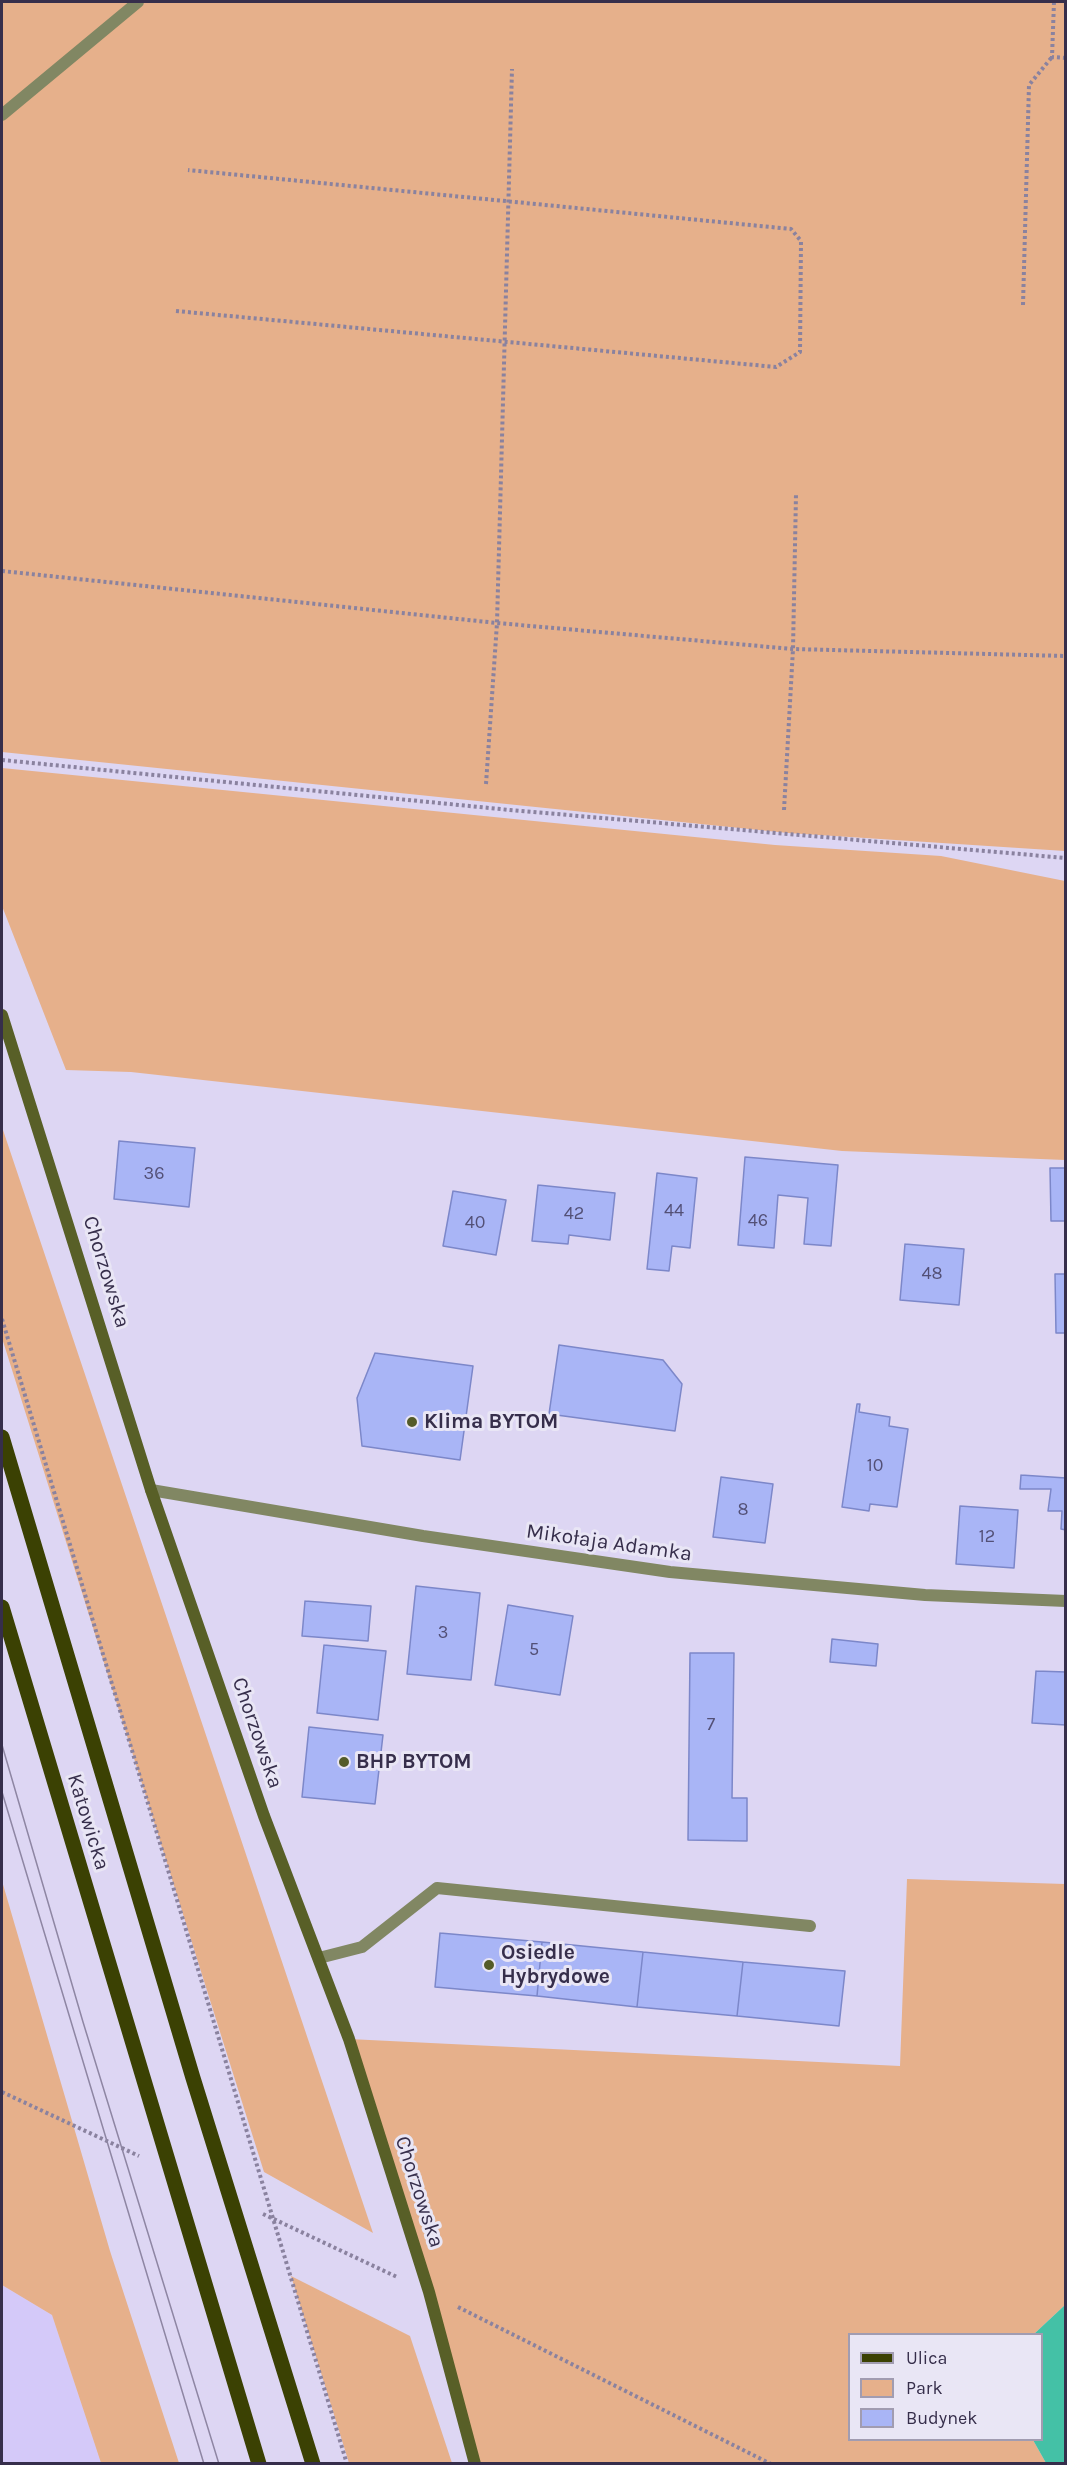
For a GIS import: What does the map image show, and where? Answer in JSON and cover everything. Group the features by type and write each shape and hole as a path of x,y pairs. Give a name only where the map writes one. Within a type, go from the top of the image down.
{"main road":[{"path":"2,1437 193,2078 313,2463"},
{"name":"Katowicka","path":"2,1607 259,2463"}],"street":[{"path":"2,115 138,2"},
{"name":"Chorzowska","path":"2,1015 150,1490 264,1816 348,2039 429,2292 475,2463"},
{"name":"Mikołaja Adamka","path":"150,1490 423,1536 670,1572 925,1595 1065,1601"},
{"path":"319,1958 362,1947 437,1888 810,1926"}],"path":[{"path":"1023,305 1029,85 1052,57 1054,2"},
{"path":"1052,57 1065,58"},
{"path":"486,784 497,623 512,69"},
{"path":"176,311 776,367 800,352 801,241 791,229 188,170"},
{"path":"784,810 793,649 796,494"},
{"path":"2,571 497,623 793,649 1065,656"},
{"path":"2,759 510,810 1065,858"},
{"path":"2,1319 347,2463"},
{"path":"2,2092 62,2120"},
{"path":"294,2229 429,2292 771,2463"}],"shaded area":[{"path":"2,2285 52,2315 101,2463 2,2464"},
{"path":"1065,2305 1065,2463 1046,2463 1034,2441 1043,2441 1043,2333 1035,2333"}],"green space":[{"path":"2,2 1065,2 1065,851 788,833 2,752"},
{"path":"2,768 775,845 941,856 1065,881 1065,1160 842,1151 131,1072 66,1070 2,906"},
{"path":"2,1127 373,2233 264,2172 2,1338"},
{"path":"907,1879 1065,1884 1065,2305 1035,2333 848,2333 848,2441 1034,2441 1046,2463 475,2463 349,2039 900,2066"},
{"path":"2,1881 110,2251 179,2463 101,2463 52,2315 2,2285"},
{"path":"291,2276 410,2336 452,2463 349,2463"}],"building":[{"path":"119,1141 195,1148 189,1207 114,1199"},
{"path":"745,1157 838,1165 831,1246 804,1244 808,1198 778,1195 774,1248 738,1245"},
{"path":"1050,1168 1066,1168 1066,1221 1051,1221"},
{"path":"657,1173 697,1178 690,1248 672,1246 669,1271 647,1269"},
{"path":"538,1185 615,1193 610,1240 569,1235 568,1244 532,1241"},
{"path":"453,1191 506,1200 496,1255 443,1246"},
{"path":"905,1244 964,1249 959,1305 900,1300"},
{"path":"1055,1274 1066,1274 1066,1333 1056,1333"},
{"path":"559,1345 663,1360 682,1384 675,1431 549,1414"},
{"name":"Klima BYTOM","path":"375,1353 473,1366 460,1460 362,1446 357,1398"},
{"path":"857,1404 860,1404 859,1412 890,1417 889,1426 908,1429 897,1507 870,1504 869,1511 842,1507"},
{"path":"1021,1475 1066,1478 1066,1530 1061,1529 1062,1511 1048,1511 1051,1489 1020,1489"},
{"path":"721,1477 773,1484 765,1543 713,1537"},
{"path":"960,1506 1018,1510 1014,1568 956,1564"},
{"path":"416,1586 480,1593 471,1680 407,1674"},
{"path":"305,1601 371,1606 368,1641 302,1636"},
{"path":"508,1605 573,1616 560,1695 495,1685"},
{"path":"832,1639 878,1644 876,1666 830,1662"},
{"path":"324,1645 386,1651 378,1720 317,1713"},
{"path":"690,1653 734,1653 732,1798 747,1798 747,1841 688,1840"},
{"path":"1036,1671 1066,1672 1066,1725 1032,1723"},
{"path":"309,1727 383,1735 375,1804 302,1797"},
{"name":"Osiedle Hybrydowe","path":"440,1933 542,1942 537,1996 435,1987"},
{"path":"542,1942 643,1952 637,2007 537,1996"},
{"path":"643,1952 743,1962 737,2016 637,2007"},
{"path":"743,1962 845,1971 839,2026 737,2016"}],"tram line":[{"path":"2,1745 83,2022 219,2464"},
{"path":"2,1792 204,2464"}],"place":[{"name":"Klima BYTOM","path":"412,1422"},
{"name":"BHP BYTOM","path":"344,1762"},
{"name":"Osiedle Hybrydowe","path":"489,1965"}]}
